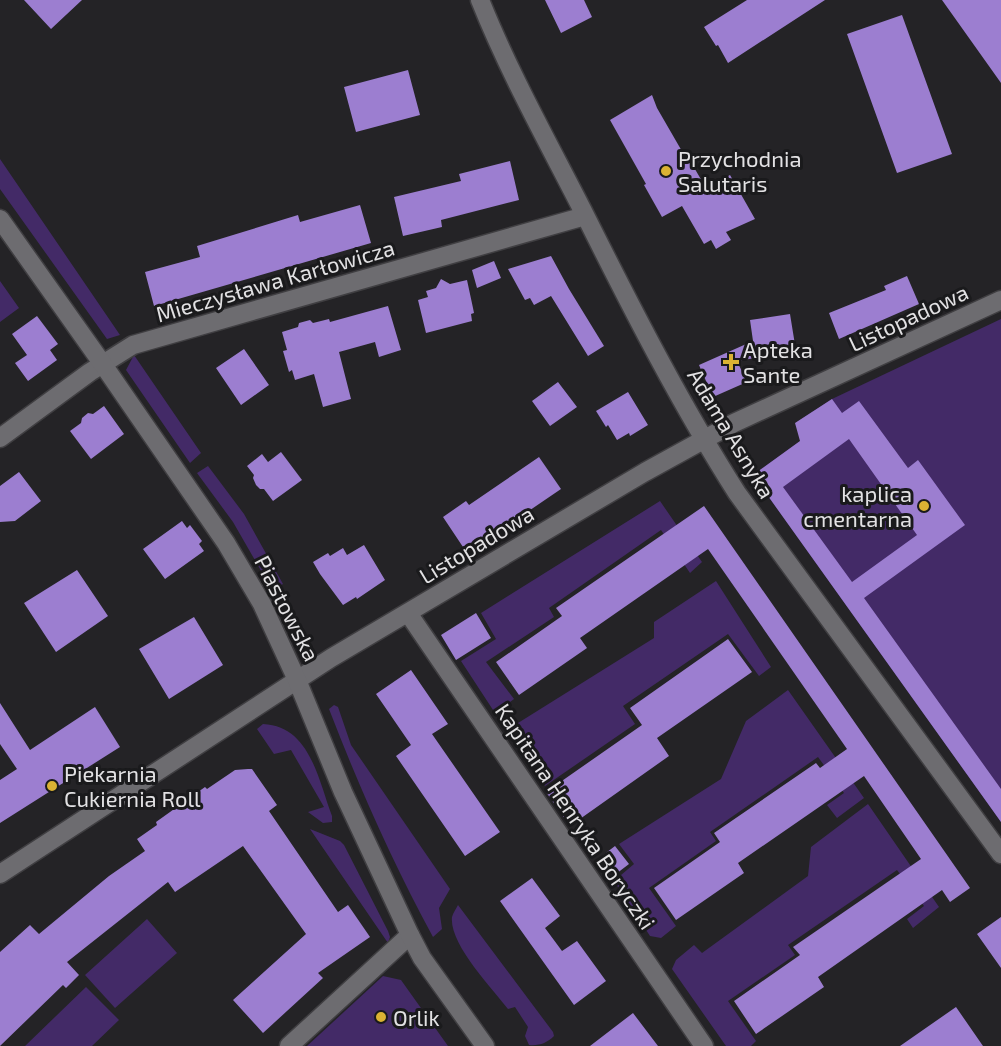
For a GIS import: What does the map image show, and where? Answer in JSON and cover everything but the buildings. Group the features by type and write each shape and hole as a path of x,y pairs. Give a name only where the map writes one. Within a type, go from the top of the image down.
{"street":[{"name":"Adama Asnyka","path":"480,0 541,130 613,271 704,439 737,493 1001,854"},
{"name":"Mieczysława Karłowicza","path":"0,438 102,363 132,345 585,216"},
{"name":"Piastowska","path":"0,219 226,543 262,604 297,680 343,792 410,935 422,958 485,1046"},
{"name":"Listopadowa","path":"0,874 297,680 704,439 1001,300"},
{"name":"Kapitana Henryka Boryczki","path":"408,613 704,1046"},
{"path":"289,1046 410,935"}],"shaded area":[{"path":"0,159 120,335 107,339 0,189"},
{"path":"0,281 19,308 0,322"},
{"path":"1001,319 1001,822 753,475 803,439 797,430 797,422 832,399"},
{"path":"134,355 201,453 190,463 126,370"},
{"path":"208,466 244,514 283,584 272,590 233,522 197,473"},
{"path":"660,501 702,562 690,573 661,530 549,608 554,617 486,662 514,699 495,713 461,661 496,639 481,613"},
{"path":"716,581 771,667 759,676 728,634 623,706 635,724 545,786 507,730 654,638 654,622"},
{"path":"788,690 864,798 837,818 827,805 844,793 818,757 710,832 716,841 649,888 676,926 661,938 650,936 614,881 634,864 619,844 721,779 746,721"},
{"path":"334,705 338,707 351,745 450,889 439,908 442,929 433,937 390,853 352,767 329,709"},
{"path":"263,724 279,727 292,734 302,744 316,771 332,822 323,823 308,812 324,807 291,750 274,754 257,729"},
{"path":"868,804 939,907 913,928 907,919 924,906 897,870 788,945 795,955 728,1001 756,1041 751,1046 726,1046 672,969 676,960 694,945 702,953 808,876 811,847"},
{"path":"310,829 340,841 344,845 388,931 390,937 388,943"},
{"path":"458,905 553,1032 554,1036 549,1040 529,1045 525,1036 528,1027 515,1007 508,1009 464,952 453,928 452,917"},
{"path":"147,919 177,953 115,1008 85,975"},
{"name":"Orlik","path":"383,976 401,980 448,1046 307,1046"},
{"path":"86,987 119,1020 92,1046 25,1046"}],"place":[{"name":"Przychodnia Salutaris","path":"666,171"},
{"name":"Apteka Sante","path":"731,362"},
{"name":"kaplica cmentarna","path":"924,506"},
{"name":"Piekarnia Cukiernia Roll","path":"52,786"},
{"name":"Orlik","path":"381,1017"}]}
